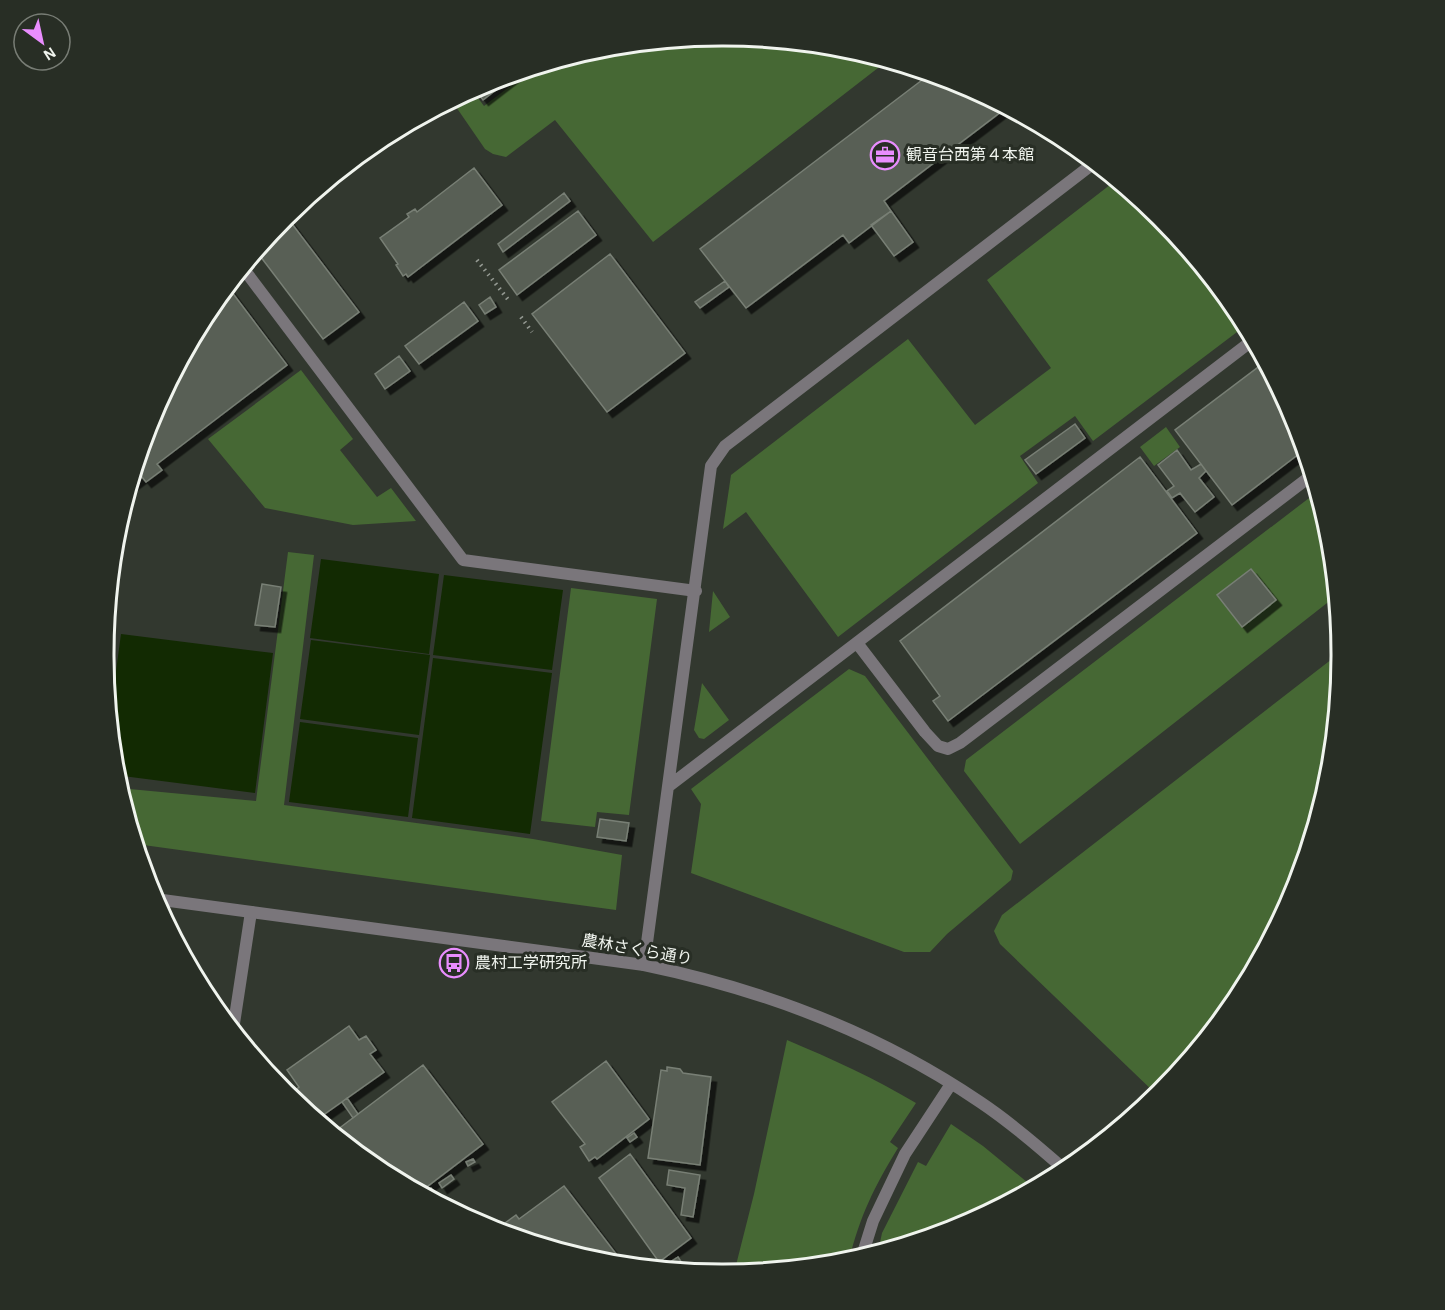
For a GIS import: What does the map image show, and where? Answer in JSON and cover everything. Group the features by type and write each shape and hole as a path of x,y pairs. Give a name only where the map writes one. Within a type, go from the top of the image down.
{"street":[{"path":"644,965 711,466 725,446 1088,168"},
{"path":"248,275 464,560 696,591"},
{"path":"669,786 1245,345"},
{"path":"857,643 925,732 938,746 948,749 970,736 1305,480"},
{"name":"農林さくら通り","path":"166,900 644,965 772,998 845,1027 910,1059 981,1102 1057,1163"},
{"path":"232,1013 252,912"},
{"path":"865,1246 873,1221 905,1154 951,1084"}],"path":[{"path":"477,260 510,302"},
{"path":"520,317 532,332"}],"shaded area":[{"path":"722,46 762,48 841,58 879,67 653,242 555,120 506,157 493,154 485,149 456,108 478,98 484,106 512,84 565,67 604,58 683,48"},
{"path":"1109,186 1153,225 1180,254 1205,285 1237,332 1093,441 1075,416 1020,456 1038,483 838,637 746,512 723,529 731,475 908,339 975,425 1051,368 987,280"},
{"path":"301,370 353,439 340,450 377,497 391,488 416,521 353,525 265,508 208,439"},
{"path":"1166,427 1180,447 1154,466 1140,447"},
{"path":"1310,497 1319,536 1329,602 1020,844 964,771 966,760"},
{"path":"288,552 314,555 284,805 533,839 622,855 616,910 144,845 130,789 256,801"},
{"path":"321,559 439,574 429,654 310,638"},
{"path":"444,575 563,590 552,670 433,655"},
{"path":"571,588 657,599 629,815 597,812 595,827 541,821"},
{"path":"713,591 730,617 709,632"},
{"path":"121,634 273,653 255,793 127,776 119,734 115,681"},
{"path":"311,640 430,655 419,735 300,719"},
{"path":"433,658 552,673 530,834 412,818"},
{"path":"1331,660 1326,734 1319,774 1299,851 1285,888 1249,959 1228,993 1180,1056 1150,1088 1000,944 994,931 1002,915"},
{"path":"849,669 865,676 1013,871 1011,880 947,934 930,952 904,952 691,873 701,804 691,789"},
{"path":"702,683 729,720 704,739 699,738 694,730"},
{"path":"300,722 418,738 408,817 289,802"},
{"path":"787,1040 853,1069 916,1103 890,1142 898,1148 869,1202 852,1249 802,1258 736,1263 754,1194"},
{"path":"951,1124 983,1146 1027,1182 955,1217 880,1243 882,1233 918,1162 926,1166"}],"building":[{"name":"観音台西第４本館","path":"922,80 999,113 884,201 891,211 849,243 843,235 746,308 700,249"},
{"path":"494,91 483,100 481,97"},
{"path":"474,168 502,205 408,277 406,274 403,276 396,265 398,264 380,238 409,217 407,214 415,209 417,212"},
{"path":"564,193 570,201 503,252 498,244"},
{"path":"578,211 596,235 517,295 499,270"},
{"path":"891,211 913,242 894,256 871,225"},
{"path":"292,225 359,312 323,339 262,258"},
{"path":"610,254 685,353 607,412 532,314"},
{"path":"725,281 729,287 700,308 695,302"},
{"path":"233,294 287,365 157,464 162,470 146,482 142,477 160,422 177,386 196,351"},
{"path":"490,297 496,307 485,314 479,305"},
{"path":"464,302 478,321 419,364 405,346"},
{"path":"399,356 410,371 385,389 375,374"},
{"path":"1258,367 1285,422 1297,455 1232,505 1175,430"},
{"path":"1075,424 1085,438 1036,474 1025,460"},
{"path":"1177,450 1191,470 1201,464 1206,471 1199,478 1214,497 1195,512 1180,493 1172,498 1167,491 1174,486 1158,465"},
{"path":"1140,457 1197,533 948,721 933,701 940,696 900,641"},
{"path":"1251,569 1276,600 1242,627 1217,595"},
{"path":"262,584 281,587 275,627 255,625"},
{"path":"600,819 629,823 626,841 597,837"},
{"path":"349,1026 359,1040 366,1036 376,1050 370,1054 384,1072 324,1114 296,1089 299,1087 287,1070"},
{"path":"606,1061 649,1119 597,1159 595,1157 589,1161 580,1147 585,1144 552,1102"},
{"path":"423,1065 483,1144 427,1187 384,1161 340,1128"},
{"path":"667,1067 680,1069 683,1073 711,1077 700,1165 648,1158 661,1070 667,1071"},
{"path":"347,1098 358,1114 353,1118 342,1102"},
{"path":"634,1133 637,1137 630,1142 627,1138"},
{"path":"630,1154 691,1238 662,1260 657,1259 599,1178"},
{"path":"473,1159 475,1162 468,1166 466,1162"},
{"path":"669,1170 700,1175 693,1217 681,1215 685,1188 667,1185"},
{"path":"451,1175 454,1179 442,1188 439,1183"},
{"path":"564,1186 616,1254 565,1243 505,1223 516,1215 519,1219"}],"place":[{"name":"観音台西第４本館","path":"885,155"},
{"name":"農村工学研究所","path":"454,963"}]}
